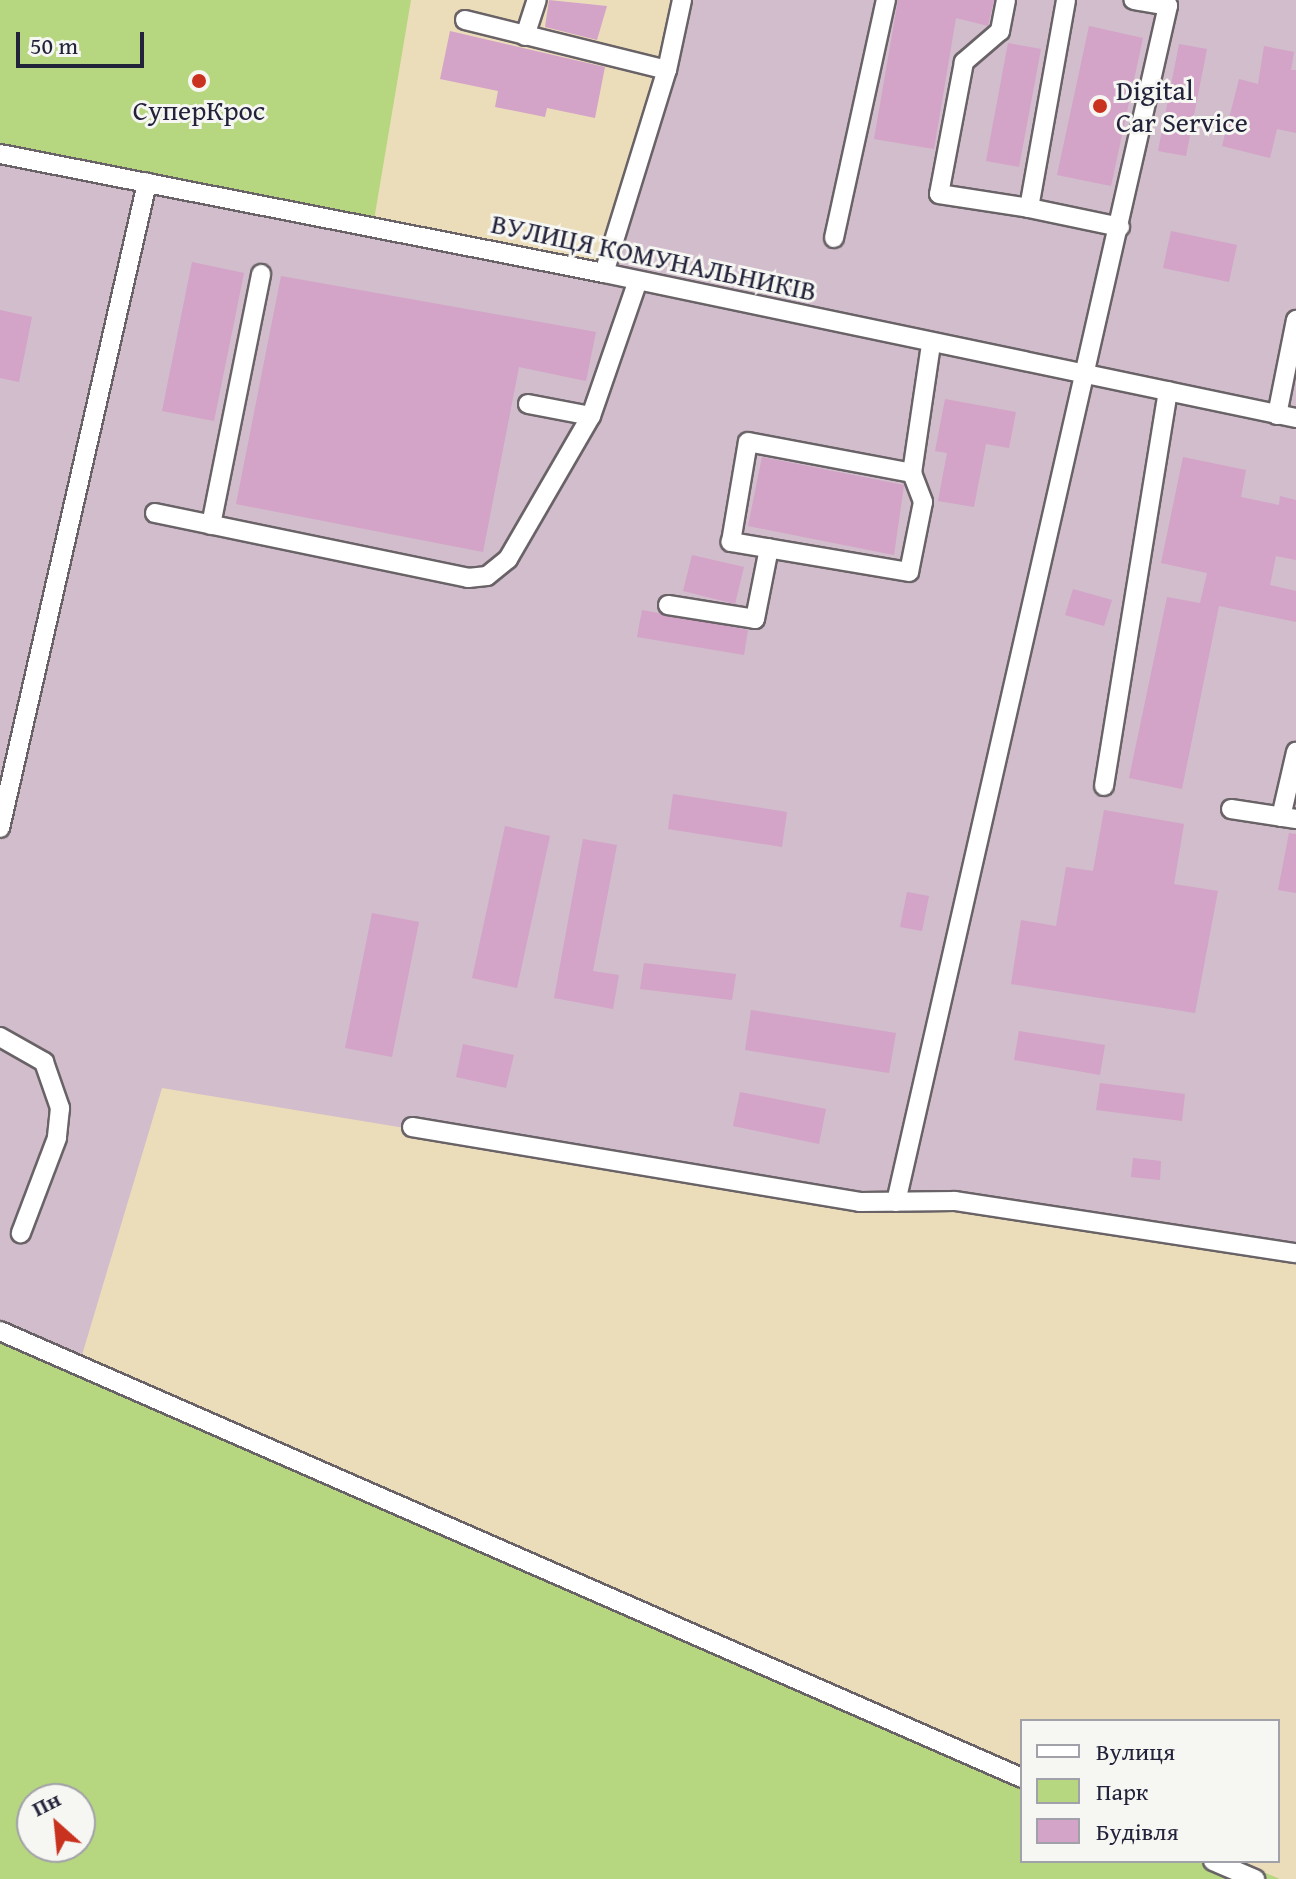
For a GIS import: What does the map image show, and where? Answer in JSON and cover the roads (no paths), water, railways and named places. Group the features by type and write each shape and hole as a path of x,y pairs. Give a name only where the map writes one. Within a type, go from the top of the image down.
{"street":[{"path":"525,36 537,0"},
{"path":"604,273 667,70 682,0"},
{"path":"834,238 886,0"},
{"path":"1006,0 1000,31 964,62 939,194 1120,227"},
{"path":"1029,208 1066,0"},
{"path":"896,1202 1168,6 1134,0"},
{"path":"465,20 667,70"},
{"name":"ВУЛИЦЯ КОМУНАЛЬНИКІВ","path":"0,154 604,273 637,283 931,345 1085,372 1287,416"},
{"path":"0,828 147,183"},
{"path":"211,525 261,274"},
{"path":"155,513 468,578 487,576 508,559 591,416 637,283"},
{"path":"1287,416 1296,320"},
{"path":"912,473 748,442 731,542 909,572 923,502 912,473 931,345"},
{"path":"1104,786 1168,391"},
{"path":"528,404 591,416"},
{"path":"668,605 755,619 769,548"},
{"path":"1231,809 1289,818 1296,752"},
{"path":"0,1037 44,1062 60,1108 57,1138 21,1233"},
{"path":"412,1127 860,1202 955,1201 1296,1253"},
{"path":"0,1331 1020,1777"},
{"path":"1218,1863 1255,1879"}],"place":[{"name":"СуперКрос","path":"199,81"},
{"name":"Digital Car Service","path":"1100,106"}]}
